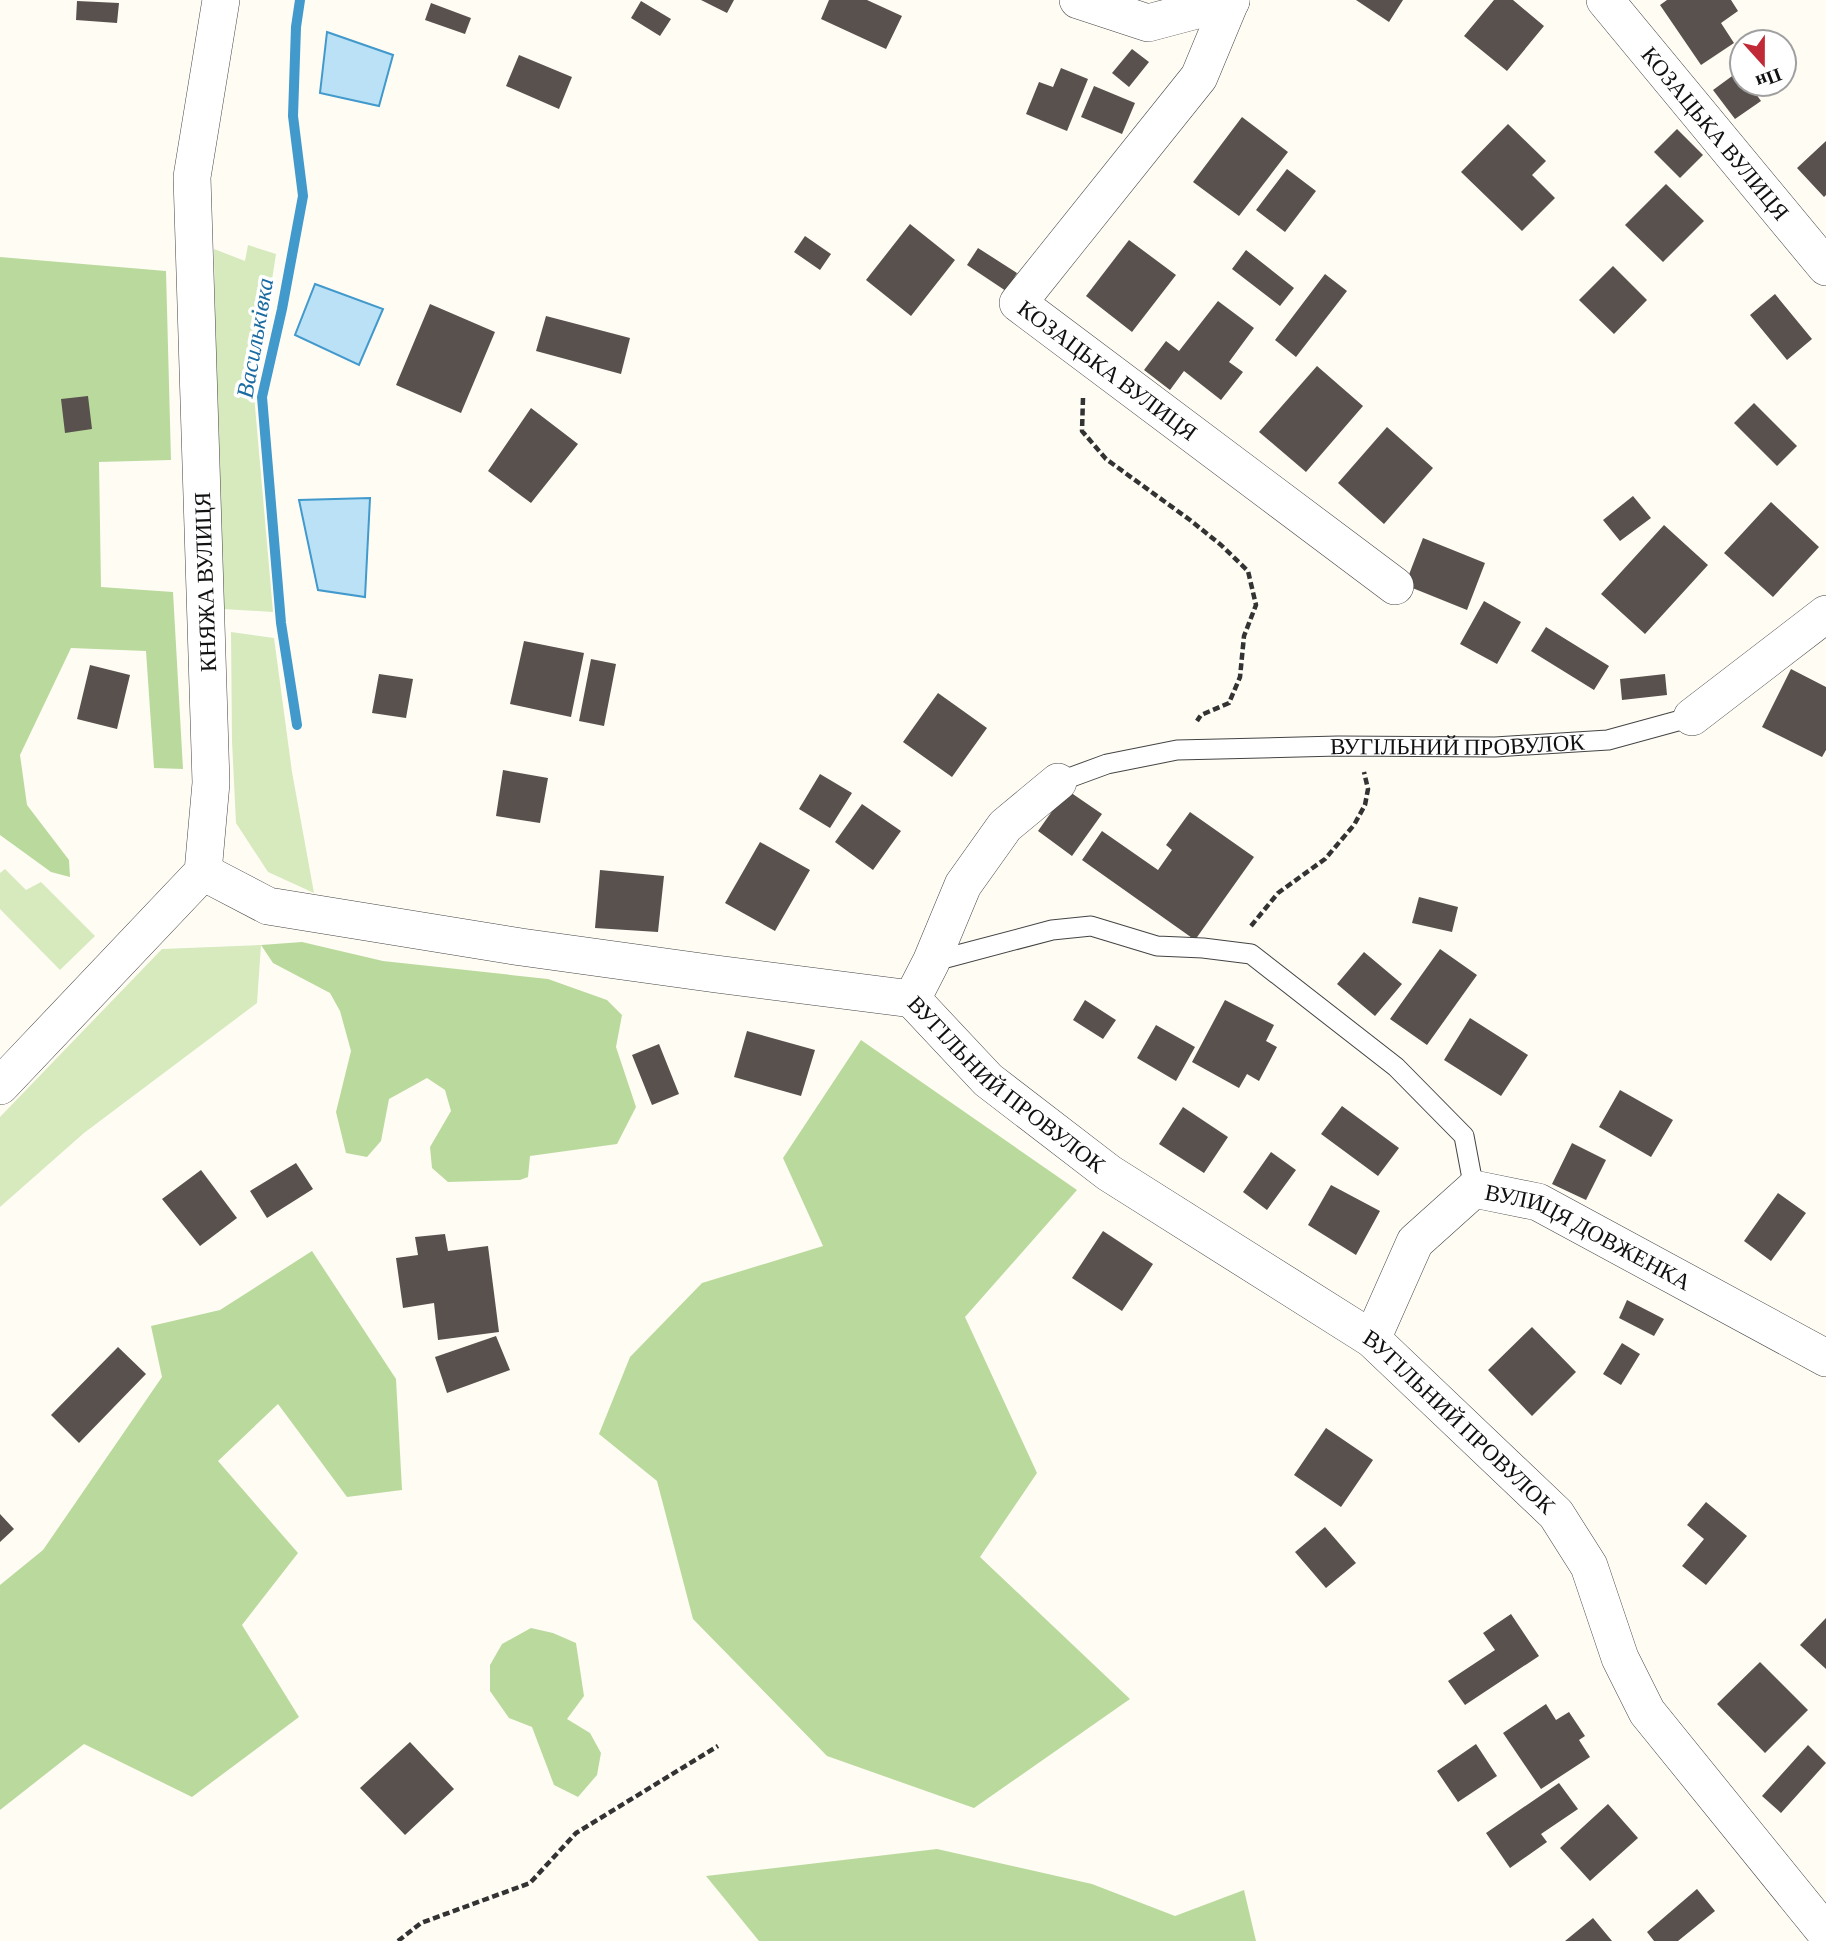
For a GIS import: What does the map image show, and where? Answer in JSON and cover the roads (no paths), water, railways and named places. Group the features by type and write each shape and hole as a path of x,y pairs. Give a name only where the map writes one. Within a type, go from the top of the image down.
{"street":[{"name":"КНЯЖА ВУЛИЦЯ","path":"203,873 211,783 192,177 221,0"},
{"path":"1078,0 1148,23 1231,1"},
{"name":"КОЗАЦЬКА ВУЛИЦЯ","path":"1605,0 1826,267"},
{"name":"КОЗАЦЬКА ВУЛИЦЯ","path":"1231,1 1199,77 1018,303 1395,586"},
{"name":"ВУГІЛЬНИЙ ПРОВУЛОК","path":"1692,717 1826,614"},
{"name":"ВУГІЛЬНИЙ ПРОВУЛОК","path":"1058,782 1005,826 962,885 931,962 912,999 988,1080 1109,1172 1372,1339 1556,1514 1589,1566 1620,1658 1647,1712 1826,1933"},
{"path":"0,1086 203,873 268,906 521,947 912,999"},
{"name":"ВУЛИЦЯ ДОВЖЕНКА","path":"1372,1339 1415,1242 1474,1188 1538,1202 1826,1358"}],"lane":[{"name":"ВУГІЛЬНИЙ ПРОВУЛОК","path":"1058,782 1107,764 1177,750 1495,747 1608,740 1692,717"},
{"path":"931,962 1052,930 1091,926 1157,946 1251,954 1396,1067 1464,1136 1474,1188"}],"water":[{"path":"327,32 393,55 379,106 320,93"},
{"path":"315,284 383,309 359,365 295,335"},
{"path":"370,498 365,597 318,590 299,500"}],"waterway":[{"name":"Васильківка","path":"297,725 281,623 262,397 303,196 293,116 296,27 300,0"}]}
